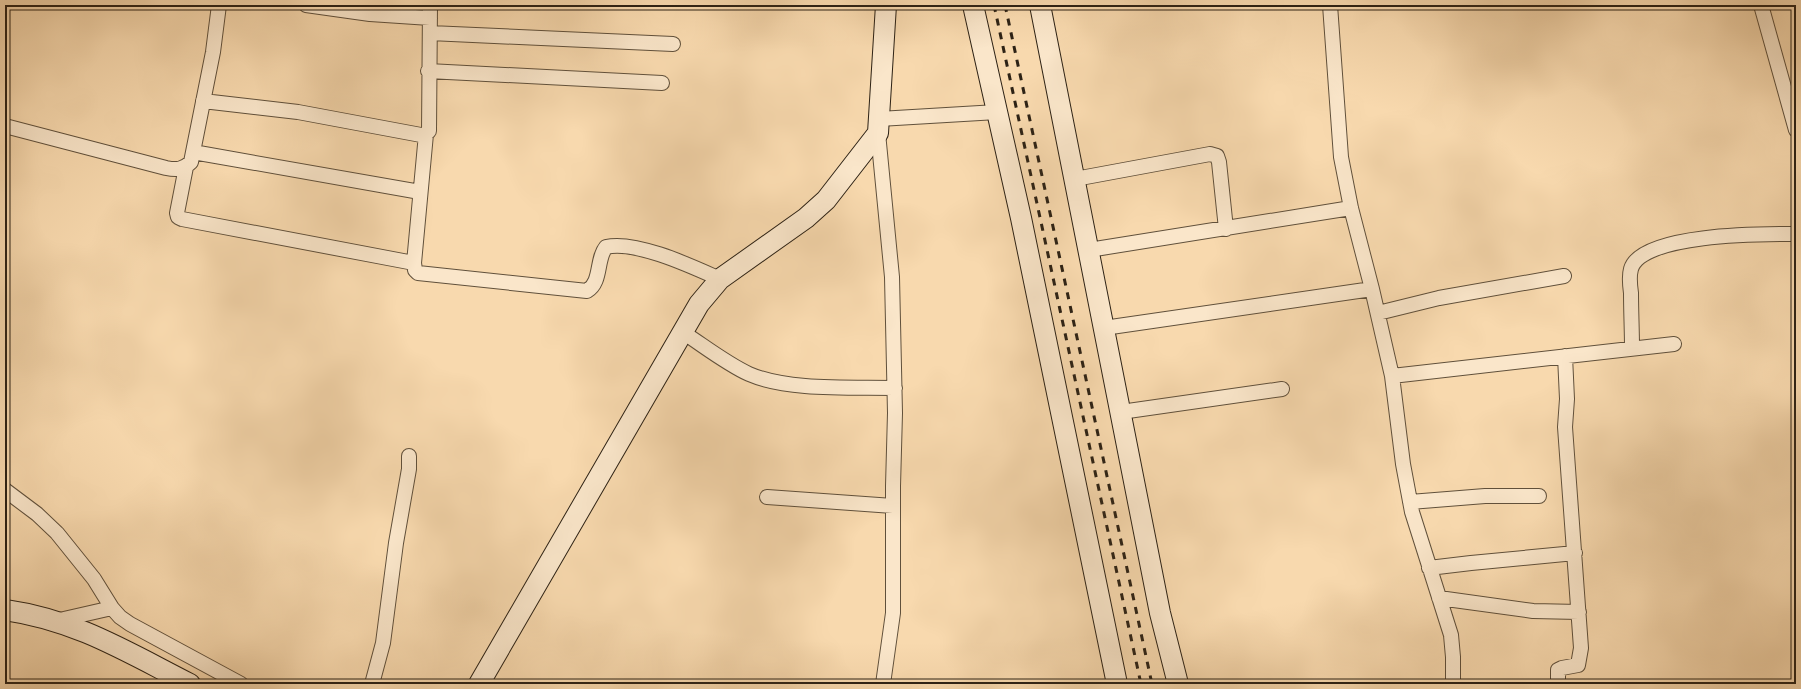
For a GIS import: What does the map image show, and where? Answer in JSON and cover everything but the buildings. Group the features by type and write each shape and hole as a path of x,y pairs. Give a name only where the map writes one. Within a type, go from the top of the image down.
{"street":[{"path":"5,126 166,168 177,170 186,167 191,162 213,52 219,5"},
{"path":"306,5 370,14 430,12 428,71 429,131 426,134 414,263 415,270 418,273 424,275 587,291 592,288 596,278 602,252 606,247 618,246 631,248 686,264 720,279"},
{"path":"882,684 893,613 895,388 892,277 879,126 886,5"},
{"path":"973,5 1021,218 1117,684"},
{"path":"1040,5 1160,612 1178,684"},
{"path":"1330,5 1341,157 1351,208 1378,313 1392,376 1410,502 1451,635 1453,684"},
{"path":"1761,5 1796,130"},
{"path":"430,33 673,44"},
{"path":"428,71 662,83"},
{"path":"203,101 298,112 397,132 421,135 426,134"},
{"path":"479,684 684,333 699,304 720,279 806,218 826,200 879,126 997,112"},
{"path":"193,152 420,192"},
{"path":"1075,179 1210,154 1217,156 1219,162 1226,229"},
{"path":"186,167 177,212 178,217 182,219 414,263"},
{"path":"1089,250 1351,208"},
{"path":"1632,348 1631,268 1640,256 1649,251 1689,240 1754,234 1796,234"},
{"path":"1378,313 1439,298 1564,276"},
{"path":"1104,328 1372,289"},
{"path":"684,333 748,374 764,379 825,387 895,388"},
{"path":"1392,376 1674,344"},
{"path":"1558,684 1558,670 1576,666 1579,663 1581,648 1575,553 1564,427 1567,404 1565,356"},
{"path":"1121,412 1282,389"},
{"path":"372,684 383,643 397,538 409,469 409,456"},
{"path":"5,490 37,514 57,533 94,579 112,608 120,617 130,624 241,684"},
{"path":"1410,502 1485,496 1539,496"},
{"path":"767,497 893,506"},
{"path":"1430,568 1575,553"},
{"path":"1439,598 1533,611 1579,612"},
{"path":"55,621 112,608"},
{"path":"5,610 27,613 55,621 101,638 190,684"}],"railway":[{"path":"994,5 1141,684"},
{"path":"1005,5 1152,684"}]}
